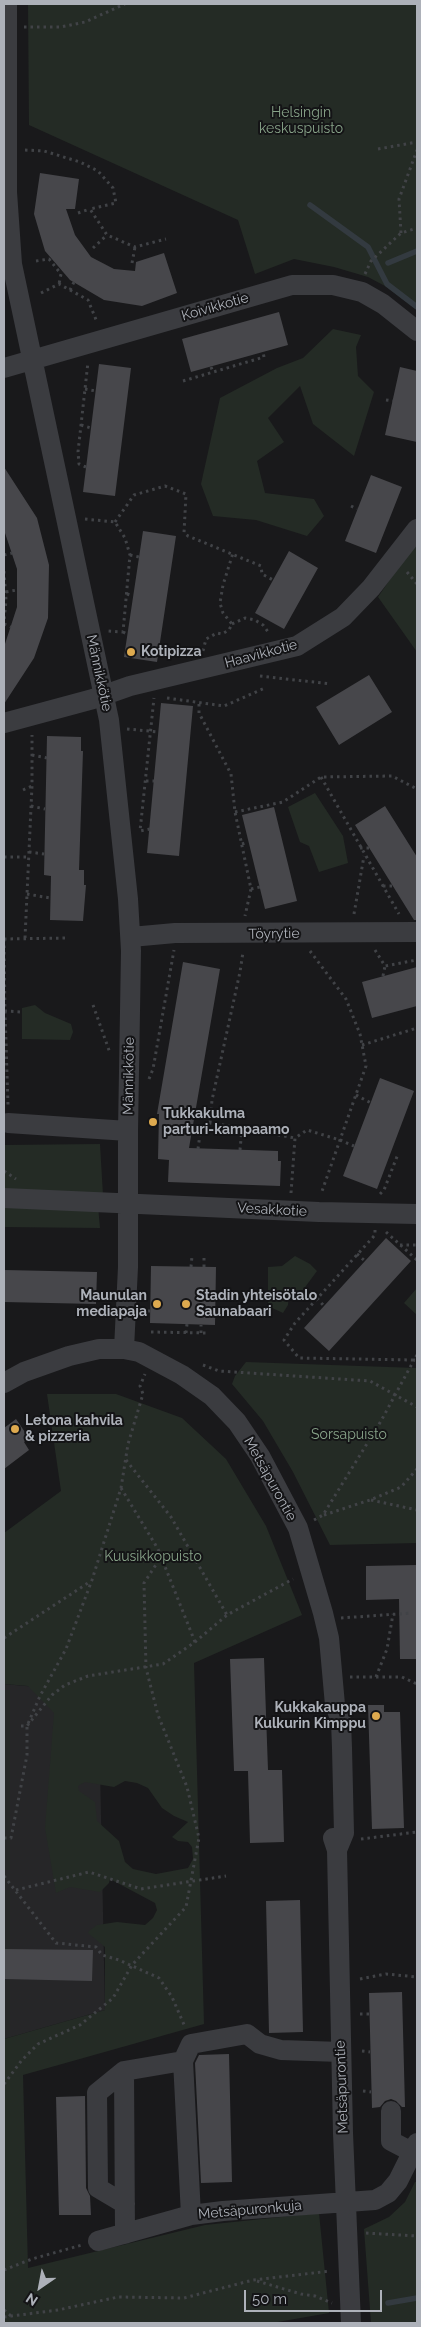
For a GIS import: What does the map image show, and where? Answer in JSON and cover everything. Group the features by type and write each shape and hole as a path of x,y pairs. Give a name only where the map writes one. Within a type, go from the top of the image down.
{"street":[{"name":"Männikkötie","path":"7,4 8,217 12,264 110,728 130,937 128,1267 124,1349"},
{"name":"Koivikkotie","path":"4,368 292,285 334,285 362,292 383,304 417,331"},
{"name":"Haavikkotie","path":"4,723 32,717 103,696 152,689 203,669 297,646 343,617 371,588 417,529"},
{"name":"Töyrytie","path":"130,937 175,933 411,932"},
{"path":"8,1122 128,1131"},
{"name":"Vesakkotie","path":"4,1198 290,1211 417,1214"},
{"name":"Metsäpurontie","path":"4,1383 24,1372 69,1356 99,1349 124,1349 139,1352 182,1374 212,1396 237,1422 260,1456 311,1522 329,1638 335,1705 329,1722 330,1833 337,1850 341,2052 351,2323"},
{"path":"125,2204 98,2188 97,2093 124,2071 247,2034 260,2044 281,2050 341,2052"},
{"path":"187,2052 191,2215"},
{"path":"124,2071 125,2234"},
{"path":"346,2203 374,2200 388,2194 398,2181 415,2148 391,2141 391,2111"},
{"name":"Metsäpuronkuja","path":"98,2241 191,2215 232,2210 346,2203"}],"path":[{"path":"25,27 61,28 85,22 125,4"},
{"path":"378,149 417,142"},
{"path":"22,150 44,151 80,162 98,171 113,188 116,203 90,208 78,213"},
{"path":"401,233 399,200 417,150"},
{"path":"90,208 107,235 135,247 166,238"},
{"path":"362,280 371,261 401,233 417,228"},
{"path":"93,248 107,235"},
{"path":"132,263 135,247"},
{"path":"36,261 49,259 61,274 59,284"},
{"path":"70,290 74,282"},
{"path":"59,284 88,300 99,326"},
{"path":"41,293 59,284"},
{"path":"83,345 88,362 78,452 79,464 86,467"},
{"path":"183,381 264,357 263,352"},
{"path":"211,367 212,372"},
{"path":"85,389 96,391"},
{"path":"386,400 393,401"},
{"path":"81,426 91,428"},
{"path":"115,522 134,495 166,486 186,494 184,533 261,566 262,574 273,580"},
{"path":"351,506 357,509"},
{"path":"80,518 115,522"},
{"path":"115,522 125,538 130,555 123,632"},
{"path":"4,555 12,553"},
{"path":"232,624 223,613 220,603 222,585 233,553"},
{"path":"130,555 139,557"},
{"path":"4,571 6,592 4,623 11,628"},
{"path":"6,592 17,590"},
{"path":"127,594 133,596"},
{"path":"203,669 202,656 206,639 229,630 232,624 245,618 255,620 263,625 269,633"},
{"path":"108,631 128,634"},
{"path":"260,676 331,684"},
{"path":"150,829 140,831 152,730 152,689 171,698 199,704 224,706 265,688"},
{"path":"198,1149 200,1134 210,1123 212,1100 240,972 242,934 251,889 235,812 231,774 199,713 199,704"},
{"path":"25,938 32,786 32,717"},
{"path":"127,729 159,732"},
{"path":"32,755 47,758"},
{"path":"235,812 283,802 321,777 392,776 417,790"},
{"path":"321,777 364,855 411,932"},
{"path":"146,781 154,782"},
{"path":"23,790 32,786"},
{"path":"31,806 45,809"},
{"path":"242,844 248,842"},
{"path":"360,848 369,848"},
{"path":"29,852 44,854"},
{"path":"353,932 352,921 364,855"},
{"path":"4,857 29,857"},
{"path":"382,886 393,886"},
{"path":"251,889 260,887"},
{"path":"27,894 50,898"},
{"path":"147,1084 153,1069 175,933"},
{"path":"304,933 306,945 346,999 362,1045 366,1066 320,1197 319,1212"},
{"path":"8,1122 4,1019 4,939 68,938"},
{"path":"371,943 385,966 383,976"},
{"path":"385,966 417,960"},
{"path":"93,1005 114,1060"},
{"path":"5,1011 22,1012"},
{"path":"362,1045 417,1028"},
{"path":"356,1095 371,1103"},
{"path":"210,1123 294,1138 307,1130 354,1146"},
{"path":"240,1150 242,1128"},
{"path":"188,1132 200,1134"},
{"path":"290,1211 294,1138"},
{"path":"398,1154 376,1213 375,1235 295,1323 284,1340 299,1358 415,1361"},
{"path":"376,1213 384,1230 417,1260"},
{"path":"400,1245 417,1245"},
{"path":"357,1254 365,1261"},
{"path":"191,1267 192,1256"},
{"path":"204,1257 204,1267"},
{"path":"317,1298 324,1306"},
{"path":"186,1333 187,1324"},
{"path":"201,1325 201,1333"},
{"path":"151,1332 210,1333"},
{"path":"311,1522 396,1394 417,1356"},
{"path":"4,1838 11,1838 27,1755 27,1726 40,1696 66,1648 92,1580 122,1488 128,1444 143,1394 140,1386 152,1358"},
{"path":"198,1363 218,1371 370,1381 417,1407"},
{"path":"126,1460 171,1517 227,1615"},
{"path":"311,1522 401,1487 417,1469"},
{"path":"122,1488 161,1557 195,1642"},
{"path":"370,1500 417,1510"},
{"path":"4,2084 22,2060 38,2044 80,2025 113,1998 132,1966 186,1907 198,1838 187,1787 158,1715 146,1668 144,1583 161,1557"},
{"path":"27,1726 52,1694 65,1685 88,1676 163,1664 195,1642 227,1615 300,1576"},
{"path":"4,1638 92,1580"},
{"path":"338,1618 412,1613"},
{"path":"376,1677 387,1649 393,1614"},
{"path":"350,1678 402,1677 417,1684"},
{"path":"21,1726 27,1726"},
{"path":"357,1840 417,1832"},
{"path":"16,1890 89,1872 141,1889 226,1876"},
{"path":"4,1876 56,1943 96,1947 102,1955 159,1978 172,1997 187,2052"},
{"path":"360,1979 386,1974 417,1977"},
{"path":"360,2014 369,2014"},
{"path":"362,2051 370,2052"},
{"path":"363,2090 371,2092"},
{"path":"361,2232 417,2236"},
{"path":"4,2270 32,2259 98,2241"},
{"path":"4,2317 58,2310 118,2297 184,2298 254,2280 331,2271"},
{"path":"254,2280 301,2294 315,2296 333,2304"},
{"path":"4,2310 12,2316"}],"shaded area":[{"path":"4,1684 80,1691 99,1719 105,2010 4,2039"}],"green space":[{"name":"Helsingin keskuspuisto","path":"28,4 417,4 417,310 385,286 368,277 334,267 294,259 255,274 238,220 29,125"},
{"path":"333,329 361,335 356,347 358,376 374,392 354,456 313,424 300,386 268,418 284,442 257,461 265,493 314,499 324,516 307,536 256,520 213,516 201,484 220,398 277,368 303,358"},
{"path":"417,540 417,652 378,597"},
{"path":"315,793 343,836 348,863 319,872 309,846 300,842 288,807"},
{"path":"35,1005 45,1013 71,1024 73,1032 70,1040 22,1039 22,1008"},
{"path":"100,1144 103,1195 4,1195 4,1145"},
{"path":"4,1204 98,1206 100,1228 4,1227"},
{"path":"295,1256 310,1264 317,1271 303,1290 289,1294 288,1305 283,1313 268,1306 268,1267 282,1266"},
{"path":"417,1288 417,1315 404,1303"},
{"name":"Sorsapuisto","path":"246,1362 417,1368 417,1543 330,1545 293,1472 263,1421 232,1384 235,1376"},
{"name":"Kuusikkopuisto","path":"47,1394 116,1394 182,1418 226,1459 266,1526 302,1615 194,1663 204,2024 23,2075 28,2268 205,2225 319,2213 329,2313 272,2323 4,2323 4,2039 105,2010 105,1947 88,1933 89,1931 97,1925 117,1922 145,1925 153,1918 157,1910 155,1903 110,1879 109,1883 100,1892 70,1887 56,1893 45,1828 54,1713 28,1686 4,1684 4,1533 61,1491","holes":["125,1781 137,1783 148,1788 162,1808 188,1822 172,1837 178,1841 188,1842 192,1847 193,1859 188,1868 156,1874 133,1869 125,1862 119,1841 97,1821 95,1802 79,1791 78,1786 85,1782 114,1787"]},
{"path":"415,2182 417,2182 417,2323 371,2323 364,2229 389,2217 405,2202"}],"building":[{"path":"40,173 79,179 75,209 66,209 75,235 91,257 114,269 135,271 136,262 164,253 177,293 142,306 104,300 70,280 45,251 34,214"},
{"path":"279,312 288,345 191,372 182,339"},
{"path":"99,364 131,368 115,496 83,492"},
{"path":"400,367 417,371 417,442 385,435"},
{"path":"4,467 37,518 49,565 48,618 34,658 4,704 4,647 17,607 17,569 4,530"},
{"path":"371,475 402,487 376,553 345,541"},
{"path":"143,531 176,536 157,662 124,657"},
{"path":"289,551 318,568 284,629 255,613"},
{"path":"369,675 392,712 339,745 316,707"},
{"path":"161,703 193,706 179,856 147,853"},
{"path":"47,736 81,737 81,751 83,751 79,870 84,870 84,885 86,885 83,921 50,920 51,876 44,875"},
{"path":"385,806 417,857 417,920 414,920 355,825"},
{"path":"274,807 297,901 265,909 242,815"},
{"path":"183,962 220,969 189,1148 278,1151 278,1161 281,1161 280,1186 168,1182 169,1160 158,1159 159,1114 157,1114"},
{"path":"417,967 417,1006 372,1018 362,982"},
{"path":"380,1078 414,1091 377,1189 343,1176"},
{"path":"386,1238 411,1261 329,1351 304,1328"},
{"path":"151,1266 216,1267 215,1325 150,1323"},
{"path":"4,1270 97,1272 96,1304 4,1302"},
{"path":"16,1419 29,1438 24,1442 29,1450 4,1469 4,1428"},
{"path":"417,1565 417,1659 400,1659 399,1599 366,1600 366,1566"},
{"path":"264,1658 268,1770 282,1770 284,1842 250,1843 248,1771 234,1771 230,1659"},
{"path":"368,1705 384,1705 384,1712 400,1712 404,1828 372,1829"},
{"path":"300,1900 303,2032 269,2033 266,1901"},
{"path":"4,1949 93,1950 92,1981 4,1979"},
{"path":"402,1992 405,2107 391,2099 385,2101 380,2107 372,2108 369,1993"},
{"path":"229,2054 232,2182 201,2183 195,2063 199,2055"},
{"path":"85,2096 86,2188 90,2196 91,2215 59,2215 56,2097"}],"waterway":[{"path":"310,205 368,247 387,284 417,307"},
{"path":"388,263 417,251"},
{"path":"388,2303 417,2298"}],"place":[{"name":"Kotipizza","path":"131,652"},
{"name":"Tukkakulma parturi-kampaamo","path":"153,1122"},
{"name":"Maunulan mediapaja","path":"157,1304"},
{"name":"Stadin yhteisötalo Saunabaari","path":"186,1304"},
{"name":"Letona kahvila & pizzeria","path":"15,1429"},
{"name":"Kukkakauppa Kulkurin Kimppu","path":"376,1716"}]}
